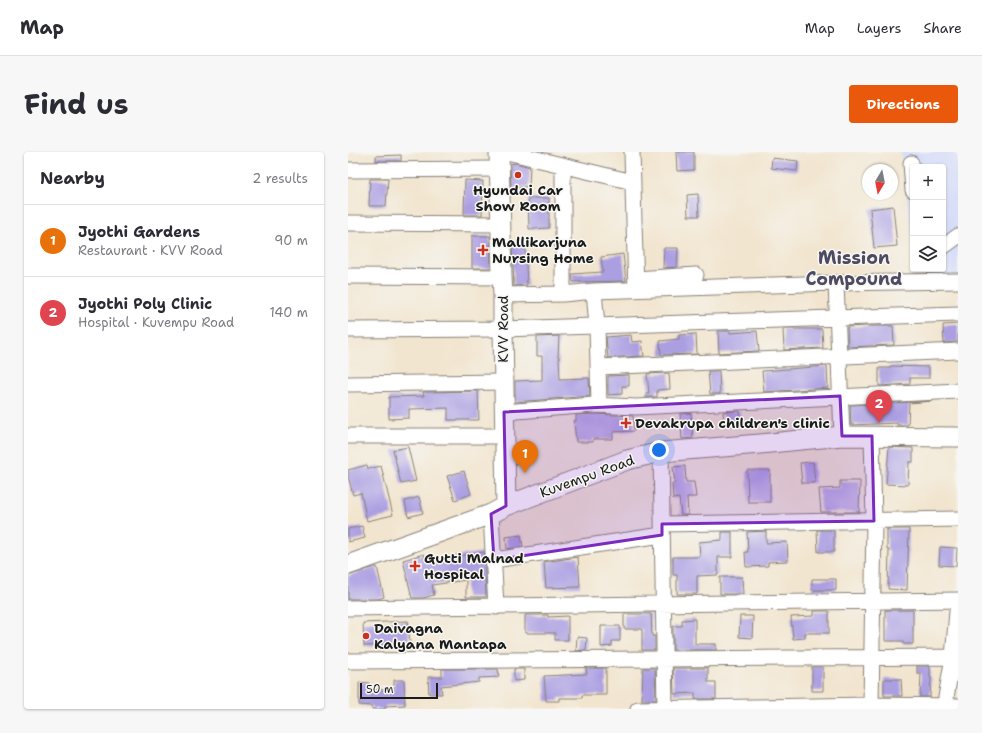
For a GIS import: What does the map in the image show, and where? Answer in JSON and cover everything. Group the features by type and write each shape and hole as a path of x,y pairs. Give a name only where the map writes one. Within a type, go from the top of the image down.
{"main road":[{"name":"KVV Road","path":"499,510 504,436 501,224 502,158"},
{"name":"Kuvempu Road","path":"348,565 499,510 627,460 661,452 842,436 958,437"}],"street":[{"path":"632,152 636,285"},
{"path":"348,170 502,158 563,165 633,182"},
{"path":"563,165 563,294"},
{"path":"348,223 501,224"},
{"path":"946,245 958,236"},
{"path":"636,285 836,283 921,273 958,281"},
{"path":"348,276 503,286 563,294 636,285 696,275"},
{"path":"836,283 842,436"},
{"path":"594,291 597,326 599,405"},
{"path":"348,330 503,329 958,314"},
{"path":"598,367 958,351"},
{"path":"348,384 504,382"},
{"path":"504,412 599,405 636,407 958,391"},
{"path":"348,436 504,436"},
{"path":"871,705 874,521 872,436"},
{"path":"661,452 665,709"},
{"path":"496,606 494,560 499,510"},
{"path":"494,560 662,530 958,519"},
{"path":"348,608 958,600 955,656 949,707 871,705 638,709"},
{"path":"348,661 955,656"}],"highlighted area":[{"path":"840,396 842,436 872,436 874,521 662,524 662,535 494,560 491,514 506,506 504,412"}],"shaded area":[{"path":"901,152 958,152 958,276 917,277 916,272 946,272 946,164 910,164 910,221"}],"building":[{"path":"676,152 694,152 694,170 677,171"},
{"path":"401,155 401,161 376,161 376,156"},
{"path":"772,158 798,161 797,171 771,168"},
{"name":"Hyundai Car Show Room","path":"516,163 530,167 529,186 511,189 510,164"},
{"path":"370,179 388,179 386,206 369,206"},
{"path":"465,180 483,181 482,215 464,215"},
{"path":"698,194 699,216 688,216 687,195"},
{"path":"528,198 549,198 549,228 529,229"},
{"path":"893,206 897,246 874,248 870,209"},
{"path":"472,236 490,236 491,268 472,268"},
{"path":"512,245 525,245 527,285 514,286"},
{"path":"664,248 678,248 677,267 663,268"},
{"path":"623,254 626,281 573,282 572,274 603,272 601,257"},
{"path":"958,324 958,342 944,343 943,325"},
{"path":"893,326 894,345 848,347 847,327"},
{"path":"783,329 822,329 823,348 784,350"},
{"path":"718,331 730,331 730,333 757,331 759,351 719,353"},
{"path":"696,334 697,354 661,355 660,341 679,339 679,335"},
{"path":"631,335 632,342 642,341 644,356 608,358 606,337"},
{"path":"559,336 558,357 560,379 589,378 590,396 515,402 515,381 542,380 542,356 537,356 537,337"},
{"path":"827,366 828,388 764,392 762,371"},
{"path":"890,366 929,367 929,378 910,378 910,384 879,386 879,368 890,368"},
{"path":"708,371 719,371 720,394 710,394"},
{"path":"669,373 670,389 657,390 657,397 646,397 646,393 649,393 647,374"},
{"path":"629,375 629,386 622,386 622,394 608,395 608,376"},
{"path":"478,391 479,420 448,420 448,408 409,409 409,418 389,419 389,397 424,396 423,392"},
{"path":"932,401 909,403 908,425 897,425 897,423 851,425 850,405"},
{"path":"740,411 741,425 724,426 723,412"},
{"path":"691,413 693,438 682,439 680,414"},
{"path":"594,414 633,416 634,431 613,432 613,439 593,439 593,442 576,442 574,421 576,421 576,415"},
{"path":"408,447 416,481 401,484 393,450"},
{"path":"889,447 913,448 913,462 909,462 908,485 886,484"},
{"path":"813,462 815,483 802,483 800,463"},
{"path":"367,465 368,469 381,466 393,515 367,521 361,493 353,495 348,470"},
{"path":"685,466 686,482 694,482 696,497 687,497 688,515 681,515 679,498 673,499 672,484 675,483 673,467"},
{"path":"747,470 770,470 770,502 748,502"},
{"path":"464,471 471,494 455,500 447,476"},
{"path":"840,481 860,481 859,512 821,512 819,489 840,488"},
{"path":"419,497 423,513 408,517 405,501"},
{"path":"362,526 365,538 348,542 348,529"},
{"path":"887,529 909,529 907,590 888,589 889,550 887,550"},
{"path":"817,530 834,530 834,552 818,552"},
{"path":"766,531 766,543 787,542 788,561 768,562 768,566 746,567 745,552 748,552 747,532"},
{"path":"722,532 732,532 732,557 718,557 718,575 697,576 697,594 677,594 677,575 673,575 673,557 700,557 699,542 722,540"},
{"path":"521,535 523,547 507,549 506,537"},
{"path":"940,547 957,548 956,566 939,565"},
{"path":"484,552 486,597 466,597 466,580 432,585 434,595 423,598 412,598 403,560 424,554 426,561"},
{"path":"578,557 580,587 546,588 544,562"},
{"path":"377,567 384,597 378,599 348,599 348,576"},
{"path":"720,577 742,577 743,594 720,594"},
{"path":"812,579 836,579 836,590 812,590"},
{"path":"885,610 913,610 913,644 903,644 903,641 885,641"},
{"path":"814,611 829,611 829,633 805,633 805,638 793,639 791,617 814,616"},
{"path":"624,614 651,614 652,636 655,636 655,650 642,650 642,629 624,629"},
{"path":"525,615 548,615 548,617 568,616 568,640 555,640 555,633 525,633"},
{"path":"740,616 753,616 752,638 739,637"},
{"path":"695,619 695,644 716,644 716,650 673,650 673,626 682,626 682,620"},
{"path":"408,621 410,644 364,646 363,623"},
{"path":"601,626 620,626 620,641 612,641 612,646 601,647"},
{"path":"577,637 587,638 586,650 576,651"},
{"path":"917,666 930,666 930,697 920,697 921,673 917,673"},
{"path":"812,667 823,667 823,691 812,691"},
{"path":"586,668 606,668 606,695 582,695 582,698 559,698 559,701 546,701 544,676 587,674"},
{"path":"643,668 655,668 656,700 642,700"},
{"path":"673,668 708,668 708,682 716,682 716,699 695,699 695,693 674,694"},
{"path":"442,669 498,669 499,677 479,678 479,682 441,686 442,694 429,694 428,677 442,677"},
{"path":"514,669 524,669 524,680 514,681"},
{"path":"884,679 901,679 902,696 884,696"},
{"path":"394,680 404,680 405,705 385,706 385,709 372,709 372,706 359,705 359,682 369,683 369,690 394,690"}],"place":[{"name":"Hyundai Car Show Room","path":"518,175"},
{"name":"Mallikarjuna Nursing Home","path":"483,250"},
{"name":"Devakrupa children's clinic","path":"626,423"},
{"name":"Jyothi Poly Clinic","path":"879,423"},
{"name":"Jyothi Gardens","path":"525,473"},
{"name":"Gutti Malnad Hospital","path":"415,566"},
{"name":"Daivagna Kalyana Mantapa","path":"366,636"}],"district":[{"name":"Mission Compound","path":"854,268"}]}
